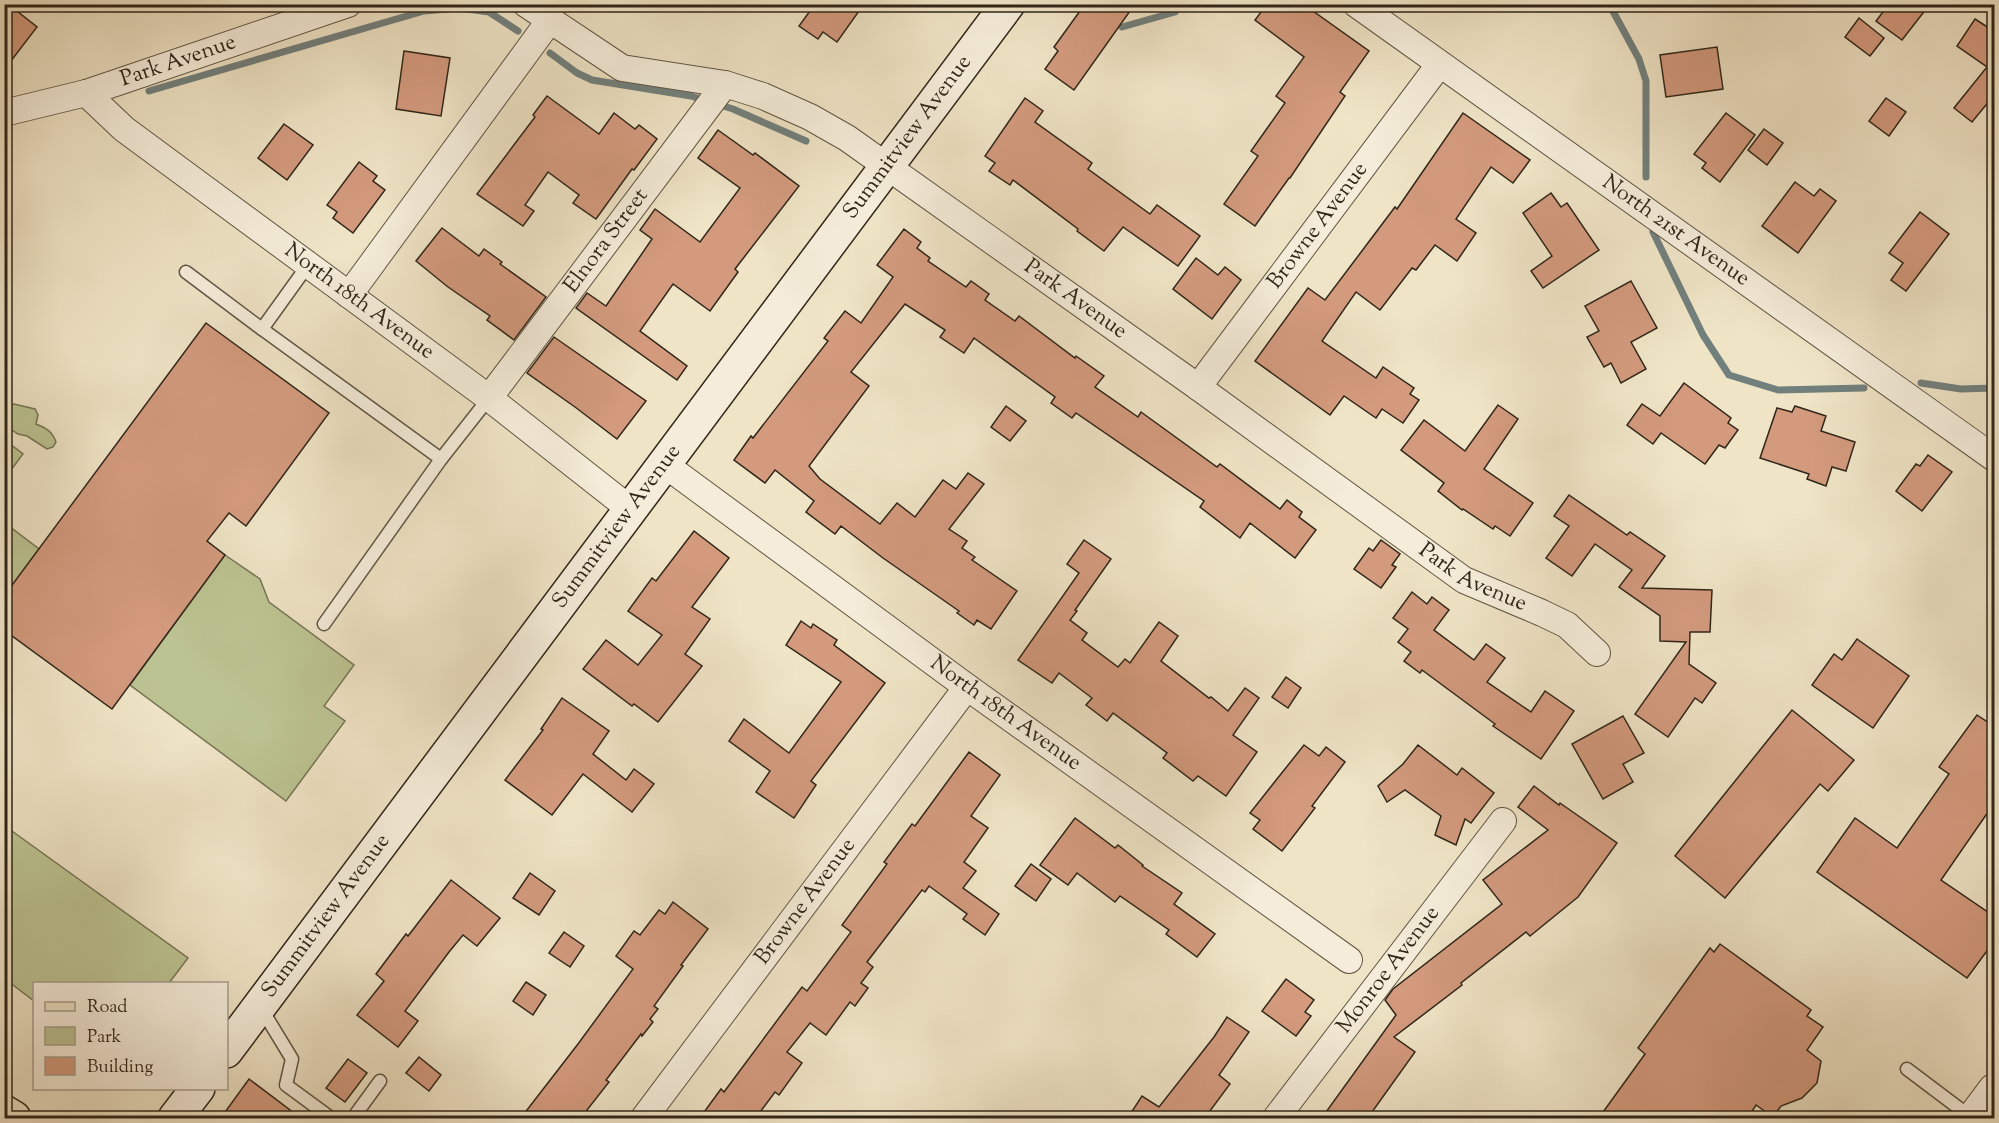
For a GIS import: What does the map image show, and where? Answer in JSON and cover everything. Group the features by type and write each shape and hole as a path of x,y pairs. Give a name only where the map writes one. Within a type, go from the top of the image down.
{"main road":[{"name":"Summitview Avenue","path":"228,1048 1008,4"},
{"path":"175,1119 197,1090"},
{"path":"4,1112 14,1119"}],"street":[{"name":"Park Avenue","path":"4,113 87,93 348,4"},
{"name":"Park Avenue","path":"526,4 556,12 622,68 716,96 763,96 810,117 847,138 1198,387 1464,580 1567,625 1597,653"},
{"name":"North 21st Avenue","path":"1356,4 1995,458"},
{"path":"349,295 556,12"},
{"name":"Browne Avenue","path":"1198,387 1439,65"},
{"name":"North 18th Avenue","path":"87,93 124,129 489,398 630,509"},
{"name":"Elnora Street","path":"489,398 716,96"},
{"name":"North 18th Avenue","path":"664,464 967,687 1349,960"},
{"name":"Browne Avenue","path":"644,1119 967,687"},
{"name":"Monroe Avenue","path":"1276,1119 1503,821"},
{"path":"1973,1119 1995,1090"}],"lane":[{"path":"262,329 308,265"},
{"path":"186,272 441,459"},
{"path":"324,624 441,459 489,398"},
{"path":"260,1007 292,1059 286,1085 331,1119"},
{"path":"1907,1070 1973,1119"},
{"path":"353,1119 380,1081"}],"green space":[{"path":"14,404 35,409 38,415 36,424 53,435 56,442 53,447 47,449 27,436 12,430 5,411 8,406"},
{"path":"5,440 23,454 4,478"},
{"path":"5,523 39,549 5,596"},
{"path":"225,555 260,579 269,602 354,665 324,706 345,721 286,801 130,685"},
{"path":"5,826 188,958 170,982 33,982 33,1000 5,979"}],"building":[{"path":"4,4 8,4 37,27 4,70"},
{"path":"815,4 864,4 837,42 823,32 818,39 799,26"},
{"path":"1085,4 1135,4 1074,90 1045,69 1058,51 1054,47"},
{"path":"1267,4 1303,4 1369,51 1340,92 1345,96 1255,226 1224,204 1258,156 1251,151 1285,103 1276,96 1304,57 1255,20"},
{"path":"1889,4 1930,4 1902,40 1876,21"},
{"path":"1859,18 1884,38 1870,56 1845,37"},
{"path":"1975,19 1995,32 1995,94 1972,122 1954,108 1987,67 1957,46"},
{"path":"1717,47 1723,89 1666,97 1660,55"},
{"path":"404,51 450,58 441,116 396,109"},
{"path":"547,96 599,134 614,113 635,129 639,125 657,139 596,219 573,203 579,195 548,172 525,205 534,211 523,226 477,194 535,117 533,115"},
{"path":"1025,98 1043,111 1035,122 1092,163 1088,169 1150,214 1157,205 1200,236 1178,266 1123,227 1104,251 1013,180 1010,185 989,171 995,163 985,156"},
{"path":"1886,98 1906,112 1889,136 1869,121"},
{"path":"1463,113 1530,160 1513,183 1491,167 1456,219 1476,233 1457,261 1435,245 1416,270 1412,268 1380,310 1356,292 1322,341 1376,378 1383,367 1414,388 1410,394 1419,400 1403,423 1382,409 1376,418 1344,396 1330,415 1255,361 1308,288 1325,300 1395,207 1397,209"},
{"path":"1726,113 1755,135 1720,182 1702,168 1706,163 1694,154"},
{"path":"284,124 313,145 287,180 258,158"},
{"path":"1764,129 1783,143 1767,165 1748,150"},
{"path":"718,130 753,155 755,153 799,186 735,269 738,272 710,311 673,284 640,331 687,366 677,380 576,308 587,293 606,306 652,239 640,230 655,209 700,242 740,188 698,158"},
{"path":"359,162 377,176 373,181 385,190 353,233 333,218 337,212 327,205"},
{"path":"1795,182 1814,196 1820,189 1836,201 1798,253 1762,226"},
{"path":"1551,193 1561,207 1567,203 1599,250 1543,288 1531,271 1552,256 1523,213"},
{"path":"1920,212 1949,234 1906,291 1891,280 1903,263 1889,253"},
{"path":"442,228 479,256 484,249 502,262 500,264 546,297 514,340 487,320 490,316 416,261"},
{"path":"904,229 921,242 917,248 930,258 928,261 966,287 971,281 989,294 985,300 1015,321 1019,316 1075,358 1076,356 1104,376 1095,387 1138,417 1141,412 1217,467 1220,464 1280,509 1287,500 1302,512 1299,517 1316,530 1295,558 1250,523 1240,538 1200,507 1204,501 1076,413 1072,418 1051,403 1055,397 974,338 964,353 940,337 945,330 905,304 851,372 869,386 809,466 820,479 880,524 897,503 915,517 943,480 956,489 968,473 984,484 949,529 967,541 962,548 975,557 972,560 1017,591 991,629 977,620 974,625 957,613 959,611 841,526 835,534 806,512 814,501 775,470 765,483 734,460 828,341 824,338 845,311 861,323 893,277 877,265"},
{"path":"1196,258 1218,275 1225,267 1241,280 1212,319 1173,289"},
{"path":"1631,281 1657,328 1631,342 1646,369 1621,383 1611,363 1604,367 1587,337 1599,331 1585,306"},
{"path":"206,323 329,413 246,526 229,513 207,541 225,555 112,709 4,630 4,596"},
{"path":"554,337 646,401 617,439 527,373"},
{"path":"1684,383 1731,418 1728,423 1738,430 1725,448 1719,445 1705,464 1661,433 1653,444 1627,425 1642,404 1660,416"},
{"path":"1498,405 1518,419 1484,469 1533,503 1510,536 1495,526 1493,529 1462,510 1438,491 1444,483 1401,450 1424,420 1465,451"},
{"path":"1006,406 1026,421 1010,441 991,427"},
{"path":"1795,406 1826,416 1821,431 1855,442 1846,471 1832,467 1826,486 1807,479 1809,474 1760,458 1777,408 1792,412"},
{"path":"1928,455 1952,472 1922,511 1896,491 1916,464 1920,466"},
{"path":"1569,495 1627,535 1630,532 1665,556 1642,588 1712,590 1710,632 1690,632 1689,664 1716,683 1702,703 1695,698 1668,737 1635,714 1686,642 1660,641 1660,616 1619,587 1632,570 1595,544 1572,576 1546,558 1569,526 1554,516"},
{"path":"694,531 729,558 692,607 710,619 685,654 702,666 658,722 634,704 632,706 583,669 606,640 638,665 662,635 628,611 652,578 656,581"},
{"path":"1084,540 1111,559 1070,620 1087,633 1082,640 1118,667 1125,659 1130,663 1159,622 1178,636 1161,661 1209,698 1211,697 1228,711 1245,688 1259,698 1233,735 1257,752 1226,796 1198,776 1193,781 1163,758 1167,753 1113,713 1107,721 1086,705 1092,698 1059,673 1052,683 1018,660 1079,573 1067,564"},
{"path":"1381,540 1400,554 1392,565 1396,567 1381,588 1354,569 1369,548 1373,551"},
{"path":"1412,592 1427,604 1432,597 1449,610 1434,630 1474,660 1486,644 1505,658 1487,682 1531,712 1545,691 1574,711 1541,759 1493,726 1495,724 1422,670 1420,673 1404,661 1411,652 1398,642 1408,629 1393,618"},
{"path":"801,621 811,628 813,624 837,640 834,645 885,683 811,781 816,785 794,818 756,792 770,771 729,741 744,719 789,753 841,682 786,645"},
{"path":"1857,639 1909,676 1873,728 1812,685 1834,654 1842,660"},
{"path":"1286,677 1301,688 1288,708 1272,697"},
{"path":"562,698 609,731 593,754 626,780 634,769 654,784 632,812 583,774 552,815 505,780 543,730 541,729"},
{"path":"1792,710 1854,760 1828,791 1820,784 1725,898 1675,856"},
{"path":"1977,715 1995,727 1995,802 1941,880 1995,917 1995,940 1967,978 1817,872 1855,818 1897,848 1949,774 1939,767"},
{"path":"1623,716 1644,753 1623,764 1633,782 1603,799 1572,744"},
{"path":"1304,745 1319,756 1326,747 1345,762 1312,806 1315,808 1282,851 1253,829 1260,820 1250,813"},
{"path":"1418,745 1457,775 1462,768 1494,793 1471,823 1465,819 1456,845 1435,835 1441,816 1405,790 1387,802 1378,786 1403,764"},
{"path":"969,752 1000,775 971,816 988,828 964,862 976,871 963,888 999,914 985,935 963,919 967,914 929,886 925,892 922,890 867,962 873,967 861,983 868,988 855,1006 850,1002 826,1035 810,1023 787,1052 802,1063 779,1095 775,1092 755,1119 699,1119 721,1089 724,1092 802,987 807,991 851,932 842,925 887,864 884,862 912,824 915,826"},
{"path":"1534,786 1617,843 1578,897 1530,936 1526,932 1394,1037 1415,1052 1367,1119 1321,1119 1396,1015 1385,1000 1393,989 1502,904 1483,880 1548,830 1518,807"},
{"path":"1075,818 1115,848 1118,845 1142,866 1182,893 1174,904 1215,934 1197,957 1166,934 1169,930 1120,896 1115,902 1077,873 1068,885 1040,865"},
{"path":"1031,864 1051,879 1036,901 1015,886"},
{"path":"530,873 555,891 539,915 513,898"},
{"path":"451,880 500,918 477,946 463,935 449,952 405,1011 418,1021 398,1047 357,1015 384,981 376,974"},
{"path":"673,902 708,929 654,1006 658,1009 650,1019 653,1022 606,1080 609,1082 580,1119 520,1119 633,969 616,956 634,931 640,935 659,910 665,914"},
{"path":"564,932 584,946 570,967 549,953"},
{"path":"1720,944 1811,1010 1807,1016 1823,1027 1807,1050 1821,1061 1817,1083 1802,1098 1781,1106 1773,1117 1756,1105 1747,1119 1598,1119 1645,1054 1638,1048 1710,948 1714,952"},
{"path":"1286,979 1314,1000 1305,1012 1311,1016 1296,1036 1262,1011"},
{"path":"526,982 546,995 533,1015 513,1001"},
{"path":"1227,1017 1249,1032 1219,1075 1230,1084 1204,1119 1127,1119 1142,1096 1159,1107"},
{"path":"419,1057 441,1075 429,1091 406,1073"},
{"path":"348,1059 367,1073 345,1102 326,1088"},
{"path":"249,1079 302,1119 220,1119"}],"waterway":[{"path":"1122,27 1175,12 1182,4"},
{"path":"1609,4 1639,59 1646,81 1646,177"},
{"path":"149,91 424,11 460,8 489,12 518,31"},
{"path":"550,53 577,73 592,80 691,96 707,101"},
{"path":"717,104 806,141"},
{"path":"1653,232 1703,335 1729,375 1778,390 1864,388"},
{"path":"1921,383 1961,389 1994,388"}]}
